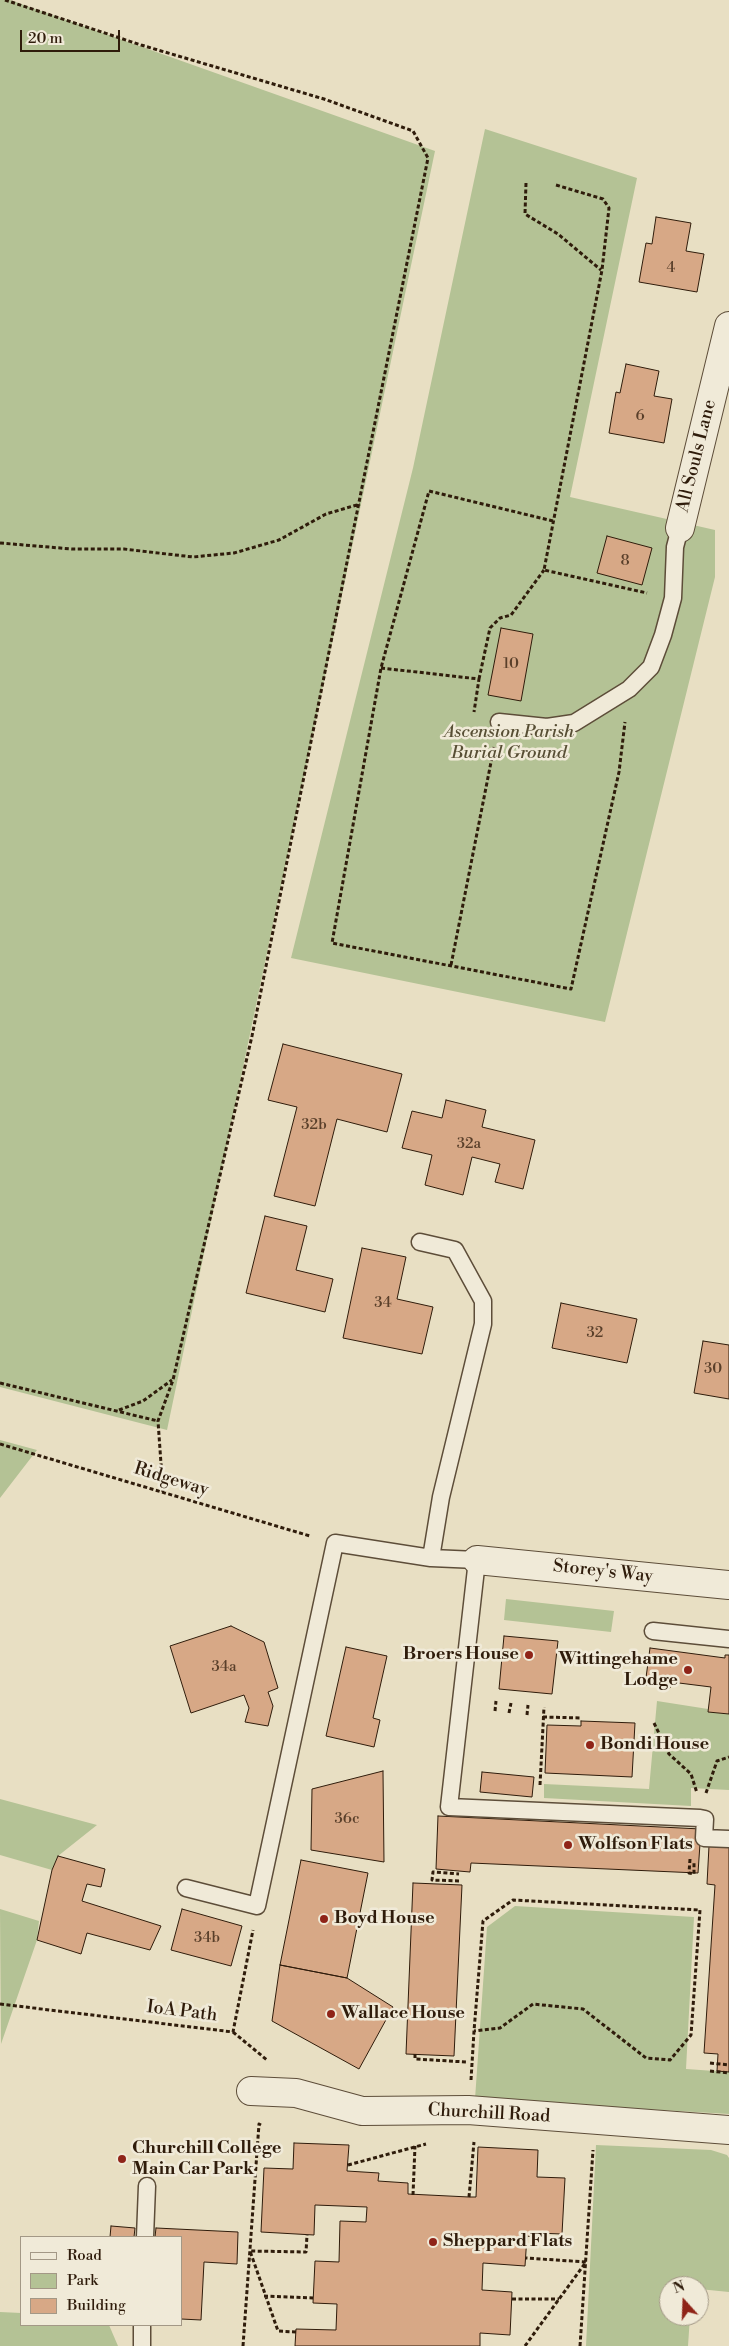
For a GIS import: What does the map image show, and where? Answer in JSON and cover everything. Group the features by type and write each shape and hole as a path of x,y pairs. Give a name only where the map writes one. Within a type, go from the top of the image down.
{"street":[{"name":"All Souls Lane","path":"680,528 729,326"},
{"name":"Storey's Way","path":"477,1560 729,1585"},
{"name":"Churchill Road","path":"251,2091 296,2093 362,2110 472,2122 596,2120 729,2130"}],"lane":[{"path":"499,722 547,727 574,723 629,689 651,667 663,635 672,598 676,547 680,528"},
{"path":"420,1242 455,1250 483,1301 483,1324 441,1497 431,1558"},
{"path":"186,1888 257,1906 335,1543 431,1558 477,1560 449,1807 701,1812 705,1819 704,1838 729,1839"},
{"path":"653,1631 729,1636"},
{"path":"145,2236 147,2186"},
{"path":"142,2326 142,2346"}],"path":[{"path":"5,0 141,45 324,99 414,131 428,158 252,1036 173,1380 158,1422 163,1492"},
{"path":"526,183 526,214 558,234 602,270"},
{"path":"452,965 499,722 473,716 490,628 500,618 511,615 544,570 602,270 609,208 603,199 556,185"},
{"path":"553,521 429,491 381,668 332,943 571,989 619,772 629,689"},
{"path":"0,543 72,549 124,549 192,557 234,553 279,540 326,514 360,504"},
{"path":"544,570 672,598"},
{"path":"381,668 479,679"},
{"path":"118,1411 143,1401 173,1380"},
{"path":"0,1382 158,1422"},
{"name":"Ridgeway","path":"0,1444 335,1543"},
{"path":"495,1711 496,1701"},
{"path":"509,1713 511,1703"},
{"path":"527,1715 528,1705"},
{"path":"540,1786 544,1707"},
{"path":"543,1717 582,1718"},
{"path":"654,1723 669,1754 691,1774 701,1812"},
{"path":"701,1812 717,1761 729,1757"},
{"path":"459,1874 433,1872 432,1880 459,1881"},
{"path":"469,2197 474,2030 483,1921 513,1900 700,1910 691,2035 670,2060 646,2058 583,2009 532,2004 500,2028 474,2030"},
{"name":"IoA Path","path":"0,2004 233,2032 257,1906"},
{"path":"415,2054 415,2059 466,2062"},
{"path":"710,2063 729,2065"},
{"path":"710,2071 729,2073"},
{"path":"580,2346 596,2120"},
{"path":"243,2346 259,2124 268,2125"},
{"path":"348,2165 433,2141"},
{"path":"413,2195 415,2146"},
{"path":"250,2250 306,2252 307,2235"},
{"path":"250,2250 264,2296 278,2331 296,2332"},
{"path":"526,2258 586,2262"},
{"path":"525,2346 586,2262"},
{"path":"264,2296 313,2298"},
{"path":"512,2299 559,2299"}],"green space":[{"path":"0,0 10,0 435,151 167,1430 0,1387"},
{"name":"Ascension Parish Burial Ground","path":"485,129 637,178 570,497 715,530 715,577 605,1022 291,958 413,468"},
{"path":"0,1440 37,1450 0,1498"},
{"path":"506,1599 614,1611 611,1632 504,1620"},
{"path":"657,1701 708,1709 708,1712 729,1714 729,1790 691,1788 691,1806 544,1798 544,1784 649,1789"},
{"path":"0,1799 97,1825 58,1856 52,1870 0,1855"},
{"path":"515,1906 694,1917 686,2069 729,2072 729,2114 475,2099 487,1927"},
{"path":"0,1909 39,1921 37,1940 1,2044"},
{"path":"596,2145 711,2150 727,2155 729,2158 729,2292 709,2290 709,2276 659,2276 659,2326 689,2326 688,2346 586,2346"},
{"path":"0,2312 20,2313 20,2326 109,2326 118,2346 0,2346"}],"building":[{"path":"656,217 691,223 686,251 704,254 697,292 639,282 646,243 652,244"},
{"path":"626,364 659,371 654,396 672,399 664,443 609,433 616,392 620,393"},
{"path":"607,536 652,548 642,585 597,573"},
{"path":"501,628 533,634 521,701 488,695"},
{"path":"283,1044 402,1074 387,1132 337,1119 315,1206 274,1196 297,1107 268,1100"},
{"path":"446,1100 486,1110 482,1127 535,1140 523,1189 495,1182 500,1164 472,1157 463,1195 425,1185 432,1155 402,1148 412,1111 442,1118"},
{"path":"265,1216 307,1226 296,1270 333,1279 325,1312 246,1293"},
{"path":"362,1248 406,1257 397,1299 433,1307 422,1354 343,1338"},
{"path":"561,1303 637,1319 627,1363 552,1348"},
{"path":"703,1341 729,1345 729,1399 694,1393"},
{"path":"231,1626 264,1642 278,1688 268,1692 273,1706 268,1726 245,1722 249,1708 244,1695 191,1713 170,1646"},
{"name":"Broers House","path":"504,1636 558,1641 552,1694 499,1689"},
{"path":"346,1647 387,1656 373,1718 380,1720 374,1747 326,1736"},
{"name":"Wittingehame Lodge","path":"650,1648 725,1658 725,1655 729,1655 729,1714 708,1712 711,1687 671,1682 670,1688 645,1685"},
{"name":"Bondi House","path":"581,1721 635,1723 632,1777 545,1773 547,1725 581,1726"},
{"path":"383,1771 384,1862 311,1850 312,1789"},
{"path":"482,1772 534,1777 532,1797 480,1792"},
{"name":"Wolfson Flats","path":"438,1816 701,1829 698,1873 471,1863 470,1872 436,1869"},
{"name":"Wolfson Flats","path":"709,1846 729,1847 729,2072 717,2071 718,2054 704,2053 715,1885 707,1884"},
{"path":"58,1856 105,1869 101,1887 87,1884 82,1901 161,1926 150,1950 87,1933 81,1954 37,1940 52,1870"},
{"name":"Boyd House","path":"301,1860 368,1873 347,1978 280,1965"},
{"path":"413,1883 462,1885 454,2056 406,2054"},
{"path":"182,1909 242,1926 231,1966 171,1950"},
{"name":"Wallace House","path":"280,1965 347,1978 393,2007 359,2069 272,2021"},
{"name":"Sheppard Flats","path":"294,2143 349,2145 347,2171 379,2173 378,2181 408,2183 408,2194 469,2197 476,2197 478,2147 538,2150 537,2177 565,2178 562,2234 535,2233 534,2237 527,2236 525,2266 483,2263 482,2290 512,2292 510,2335 480,2333 480,2346 295,2346 296,2329 336,2330 337,2304 313,2303 315,2261 339,2262 340,2221 366,2222 367,2207 315,2205 314,2235 261,2232 264,2168 293,2169"},
{"path":"111,2226 135,2228 134,2236 110,2236"},
{"path":"156,2228 238,2232 237,2264 204,2262 201,2320 182,2319 182,2236 155,2236"}],"place":[{"name":"Broers House","path":"529,1655"},
{"name":"Wittingehame Lodge","path":"688,1670"},
{"name":"Bondi House","path":"590,1745"},
{"name":"Wolfson Flats","path":"568,1845"},
{"name":"Boyd House","path":"324,1919"},
{"name":"Wallace House","path":"331,2014"},
{"name":"Churchill College Main Car Park","path":"122,2159"},
{"name":"Sheppard Flats","path":"433,2242"}]}
